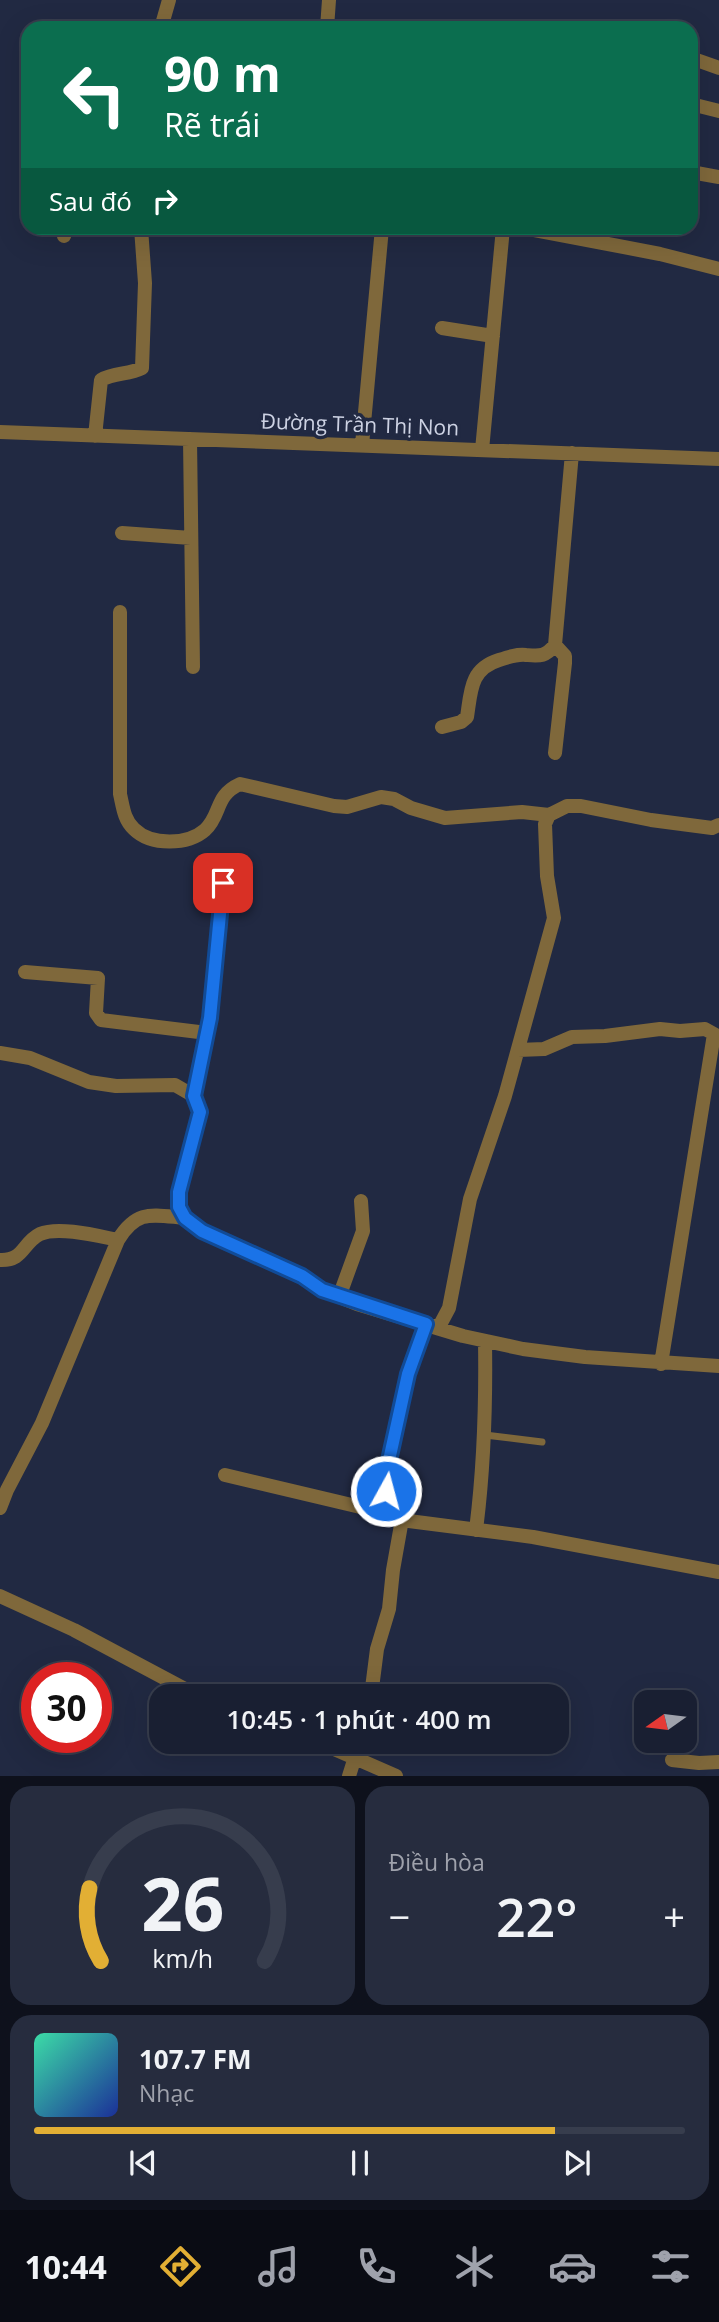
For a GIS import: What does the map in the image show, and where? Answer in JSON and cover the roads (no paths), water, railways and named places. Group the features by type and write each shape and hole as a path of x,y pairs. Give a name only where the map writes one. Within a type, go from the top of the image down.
{"street":[{"path":"163,21 169,0"},
{"path":"328,21 329,0"},
{"path":"698,60 719,68"},
{"path":"698,106 719,111"},
{"path":"698,173 719,177"},
{"path":"95,436 101,380 110,374 134,373 142,368 145,283 142,235"},
{"path":"362,445 381,235"},
{"path":"482,450 502,235"},
{"path":"561,235 660,254 719,269"},
{"path":"442,328 493,336"},
{"name":"Đường Trần Thị Non","path":"0,432 719,459"},
{"path":"190,439 193,667"},
{"path":"442,727 461,722 467,717 471,688 479,671 493,662 515,655 541,657 555,645 572,453"},
{"path":"122,533 191,538"},
{"path":"120,612 120,794 125,816 133,829 156,841 194,837 207,828 223,795 240,783 334,806 346,807 381,797 394,799 411,808 445,818 523,812 549,814 567,806 581,806 651,820 712,828 719,825"},
{"path":"555,645 565,656 555,753"},
{"path":"430,1326 442,1323 449,1308 470,1199 493,1135 554,918 547,876 545,824 549,814"},
{"path":"223,883 206,1033 194,1096 200,1112 179,1192 179,1207 185,1218 202,1231 287,1268 322,1290 430,1326 523,1349 661,1364 719,1366"},
{"path":"26,972 98,978 96,1013 101,1020 206,1033"},
{"path":"518,1050 544,1049 572,1037 605,1037 660,1029 705,1029 714,1034 661,1364"},
{"path":"0,1053 30,1059 89,1082 117,1086 175,1086 194,1096"},
{"path":"339,1297 363,1231 361,1201"},
{"path":"0,1508 42,1423 118,1240 133,1220 146,1215 185,1218"},
{"path":"0,1260 15,1259 39,1235 48,1233 89,1234 118,1240"},
{"path":"373,1684 377,1649 389,1609 397,1517 386,1491 386,1474 408,1374 430,1326"},
{"path":"476,1530 483,1480 485,1341"},
{"path":"225,1475 397,1517 533,1537 719,1572"},
{"path":"0,1596 75,1630 176,1684"},
{"path":"346,1754 396,1776"},
{"path":"349,1776 356,1754"},
{"path":"672,1760 719,1762"}],"lane":[{"path":"485,1434 542,1442"}]}
